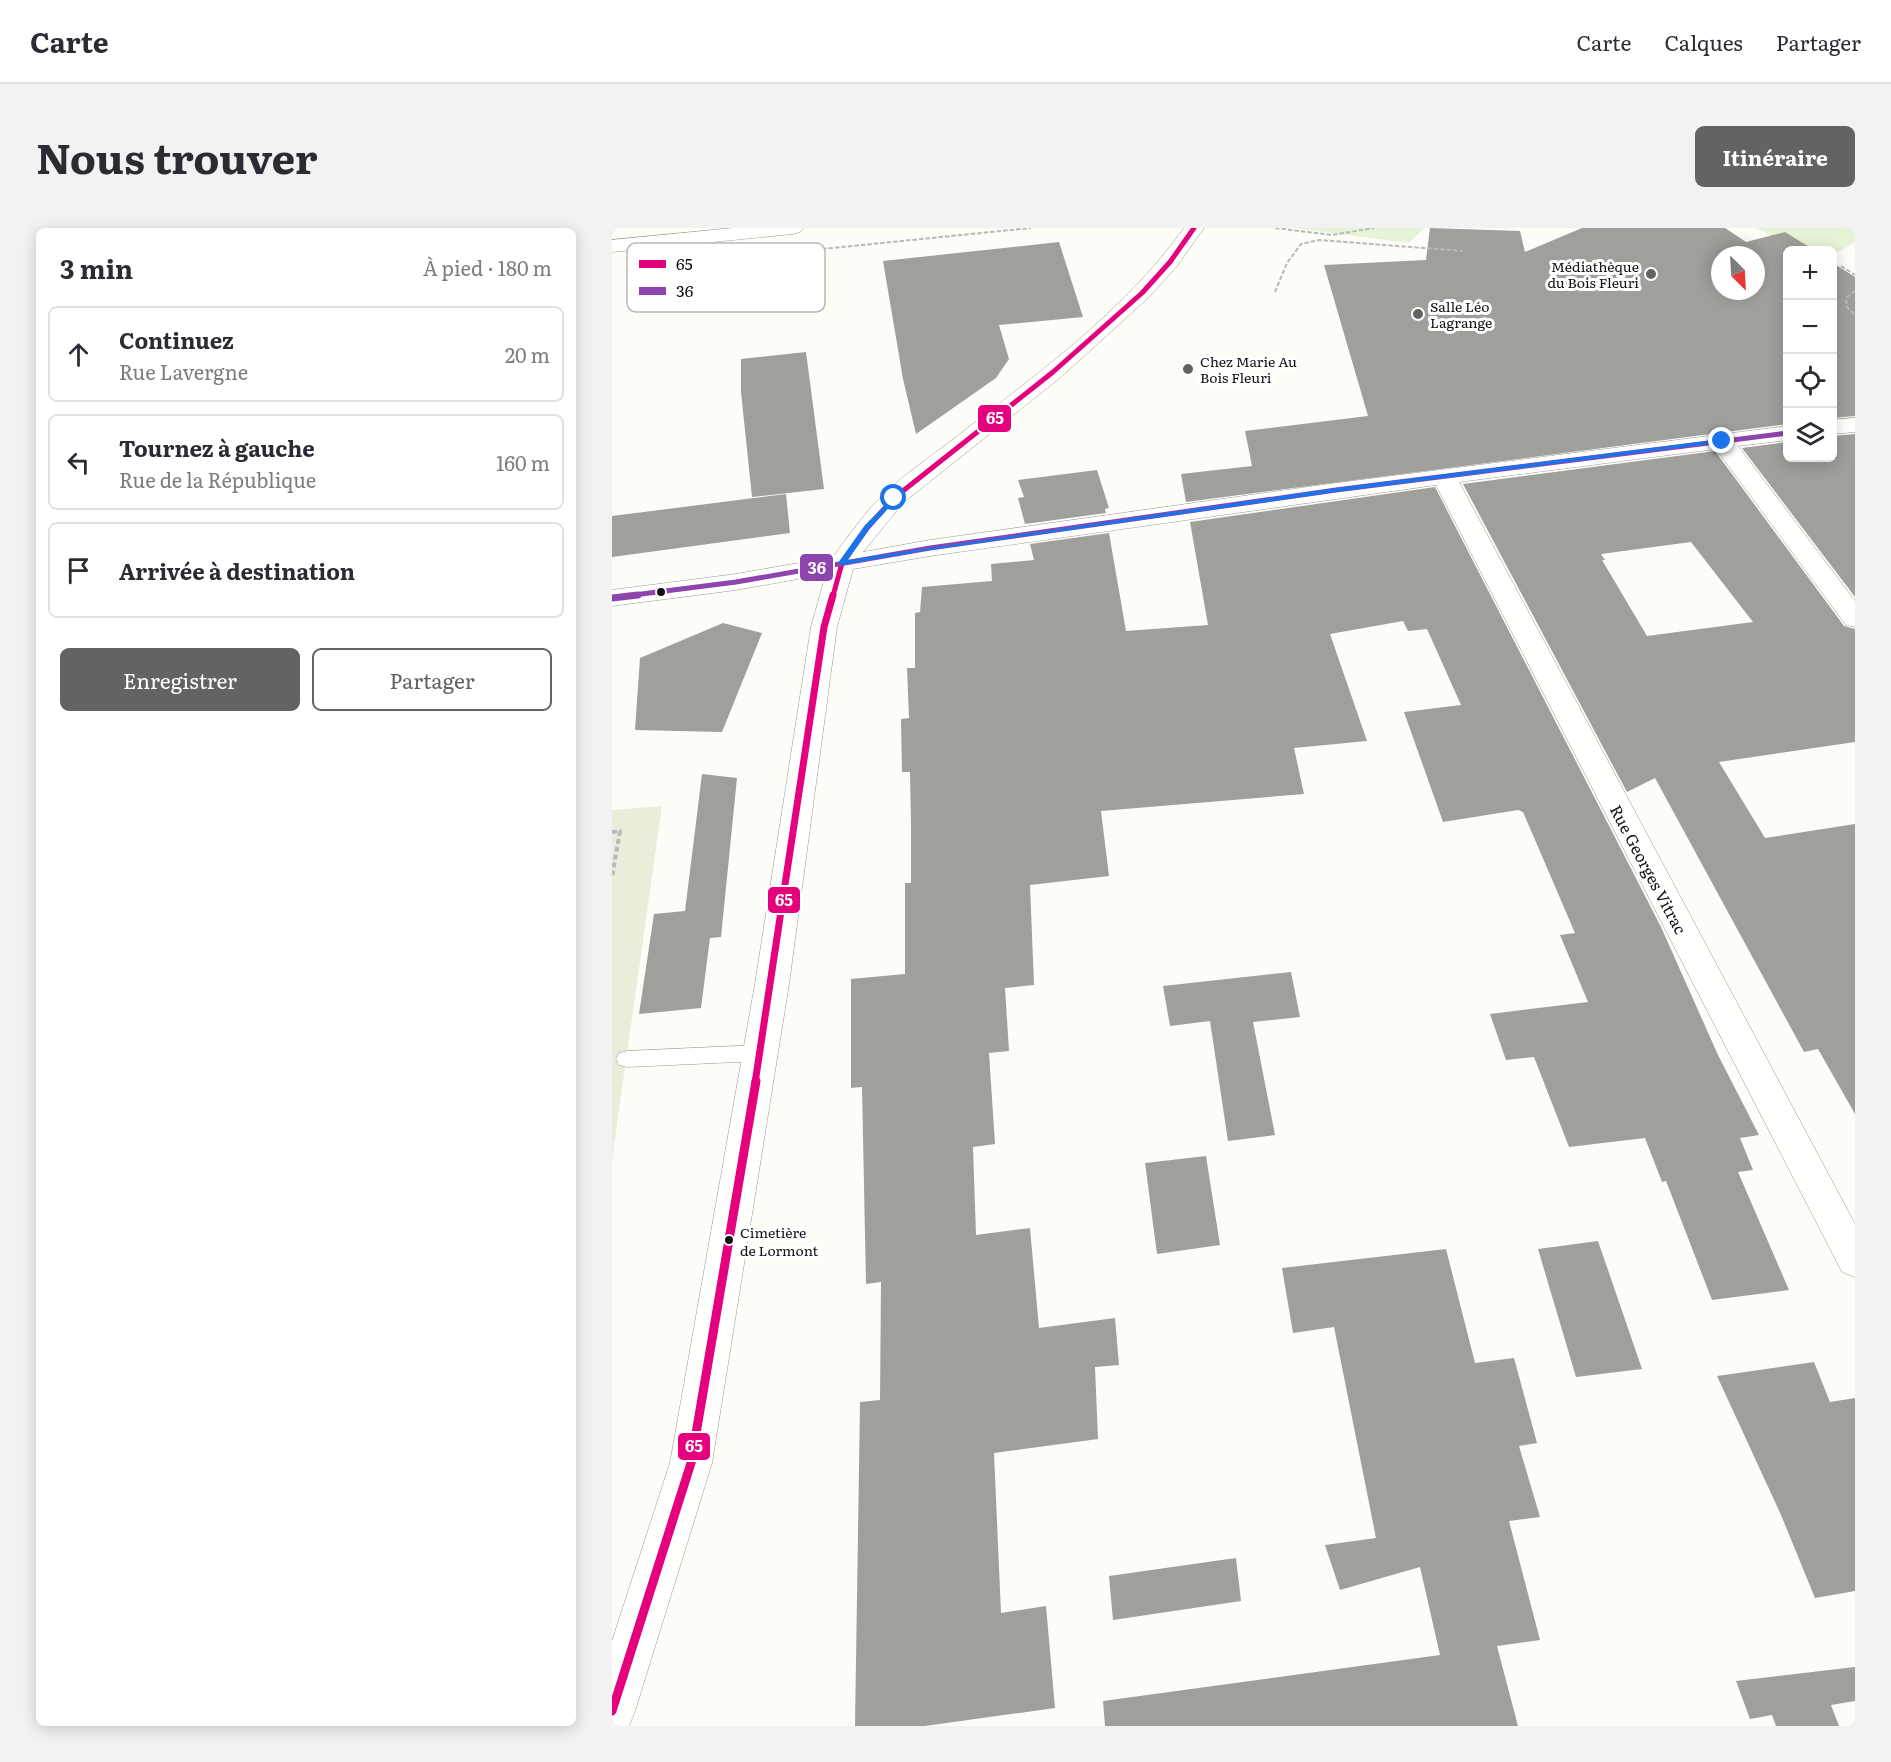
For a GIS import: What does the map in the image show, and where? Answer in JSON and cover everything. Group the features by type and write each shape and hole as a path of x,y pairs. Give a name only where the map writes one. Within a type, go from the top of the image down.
{"street":[{"path":"642,243 793,228"},
{"path":"612,1711 691,1463 760,1053 824,627 842,563 868,526 894,498 1053,372 1142,292 1170,262 1194,228"},
{"path":"612,246 627,245"},
{"path":"1837,426 1855,424"},
{"path":"612,598 736,582 842,563 1174,513 1783,434"},
{"path":"1722,441 1855,619"},
{"name":"Rue Georges Vitrac","path":"1444,477 1855,1261"}],"lane":[{"path":"627,1059 760,1053"}],"path":[{"path":"1275,228 1332,235 1374,228"},
{"path":"1275,292 1287,263 1301,244 1319,240 1463,251"},
{"path":"1841,266 1855,274"},
{"path":"1855,291 1846,298 1847,307 1855,315"},
{"path":"612,832 620,831 612,877"}],"green space":[{"path":"1294,228 1424,228 1409,243"},
{"path":"1756,228 1855,228 1855,242 1837,253 1837,246 1790,246"},
{"path":"662,806 612,1160 612,810"}],"building":[{"path":"1430,228 1520,231 1525,252 1582,228 1725,228 1746,242 1785,232 1808,246 1783,246 1783,425 1186,502 1181,474 1252,466 1245,431 1368,416 1324,265 1426,260"},
{"path":"1059,242 1083,317 999,325 1009,359 996,378 916,434 903,379 883,261"},
{"path":"1837,266 1855,277 1855,416 1837,418"},
{"path":"806,352 824,489 752,497 741,392 741,359"},
{"path":"1855,434 1855,597 1742,448 1783,443 1783,462 1837,462 1837,436"},
{"path":"1715,451 1844,626 1855,629 1855,742 1719,762 1765,838 1855,824 1855,1114 1818,1049 1804,1052 1655,778 1627,792 1463,484","holes":["1691,542 1753,622 1647,636 1602,560 1605,560 1601,554"]},
{"path":"1097,470 1109,508 1105,509 1106,513 1025,524 1018,498 1024,497 1018,480"},
{"path":"1435,487 1661,927 1718,1055 1759,1135 1740,1138 1753,1170 1738,1172 1789,1290 1712,1300 1666,1181 1662,1182 1645,1138 1569,1147 1534,1057 1506,1060 1490,1014 1588,1002 1560,935 1575,933 1523,812 1518,810 1443,822 1404,712 1461,705 1427,629 1408,631 1403,621 1330,634 1367,741 1294,748 1304,794 1101,811 1109,876 1030,885 1034,985 1005,988 1009,1051 989,1053 995,1144 973,1147 976,1235 1030,1228 1039,1328 1115,1318 1119,1365 1095,1367 1098,1439 994,1453 1001,1613 1046,1606 1055,1708 925,1726 855,1726 860,1402 880,1400 881,1282 866,1284 862,1087 851,1088 851,979 905,974 905,883 911,883 911,824 910,772 902,772 901,719 909,718 907,668 915,668 915,613 920,612 922,587 992,581 991,564 1034,560 1030,544 1109,533 1126,631 1208,625 1190,522"},
{"path":"786,494 790,533 612,557 612,516"},
{"path":"723,623 762,633 722,732 635,730 640,658"},
{"path":"702,774 737,778 721,937 710,938 701,1008 639,1014 654,914 685,911"},
{"path":"1291,972 1300,1017 1253,1022 1275,1135 1228,1141 1210,1021 1170,1026 1163,986"},
{"path":"1206,1156 1220,1245 1157,1254 1145,1163"},
{"path":"1598,1241 1642,1369 1576,1377 1538,1249"},
{"path":"1446,1249 1475,1363 1514,1358 1537,1443 1519,1446 1540,1517 1509,1521 1540,1640 1497,1646 1518,1726 1105,1726 1103,1701 1440,1655 1420,1567 1340,1590 1325,1545 1376,1538 1334,1327 1293,1333 1282,1268"},
{"path":"1814,1362 1830,1402 1855,1398 1855,1591 1815,1598 1781,1515 1717,1376"},
{"path":"1236,1558 1241,1601 1113,1620 1109,1576"},
{"path":"1855,1667 1855,1701 1831,1705 1839,1726 1776,1726 1772,1715 1750,1719 1736,1681"}],"transit line":[{"name":"65","path":"612,1711 691,1463 772,984 824,627 842,563 868,527 894,498 1053,372 1142,293 1170,262 1194,228"},
{"name":"36","path":"612,598 736,582 930,548 1336,490 1783,434"}],"place":[{"name":"Médiathèque du Bois Fleuri","path":"1651,274"},
{"name":"Salle Léo Lagrange","path":"1418,314"},
{"name":"Chez Marie Au Bois Fleuri","path":"1188,369"},
{"name":"Cimetière de Lormont","path":"729,1240"}],"route":[{"path":"894,498 868,526 842,563 930,548 1336,490 1722,441"}]}
